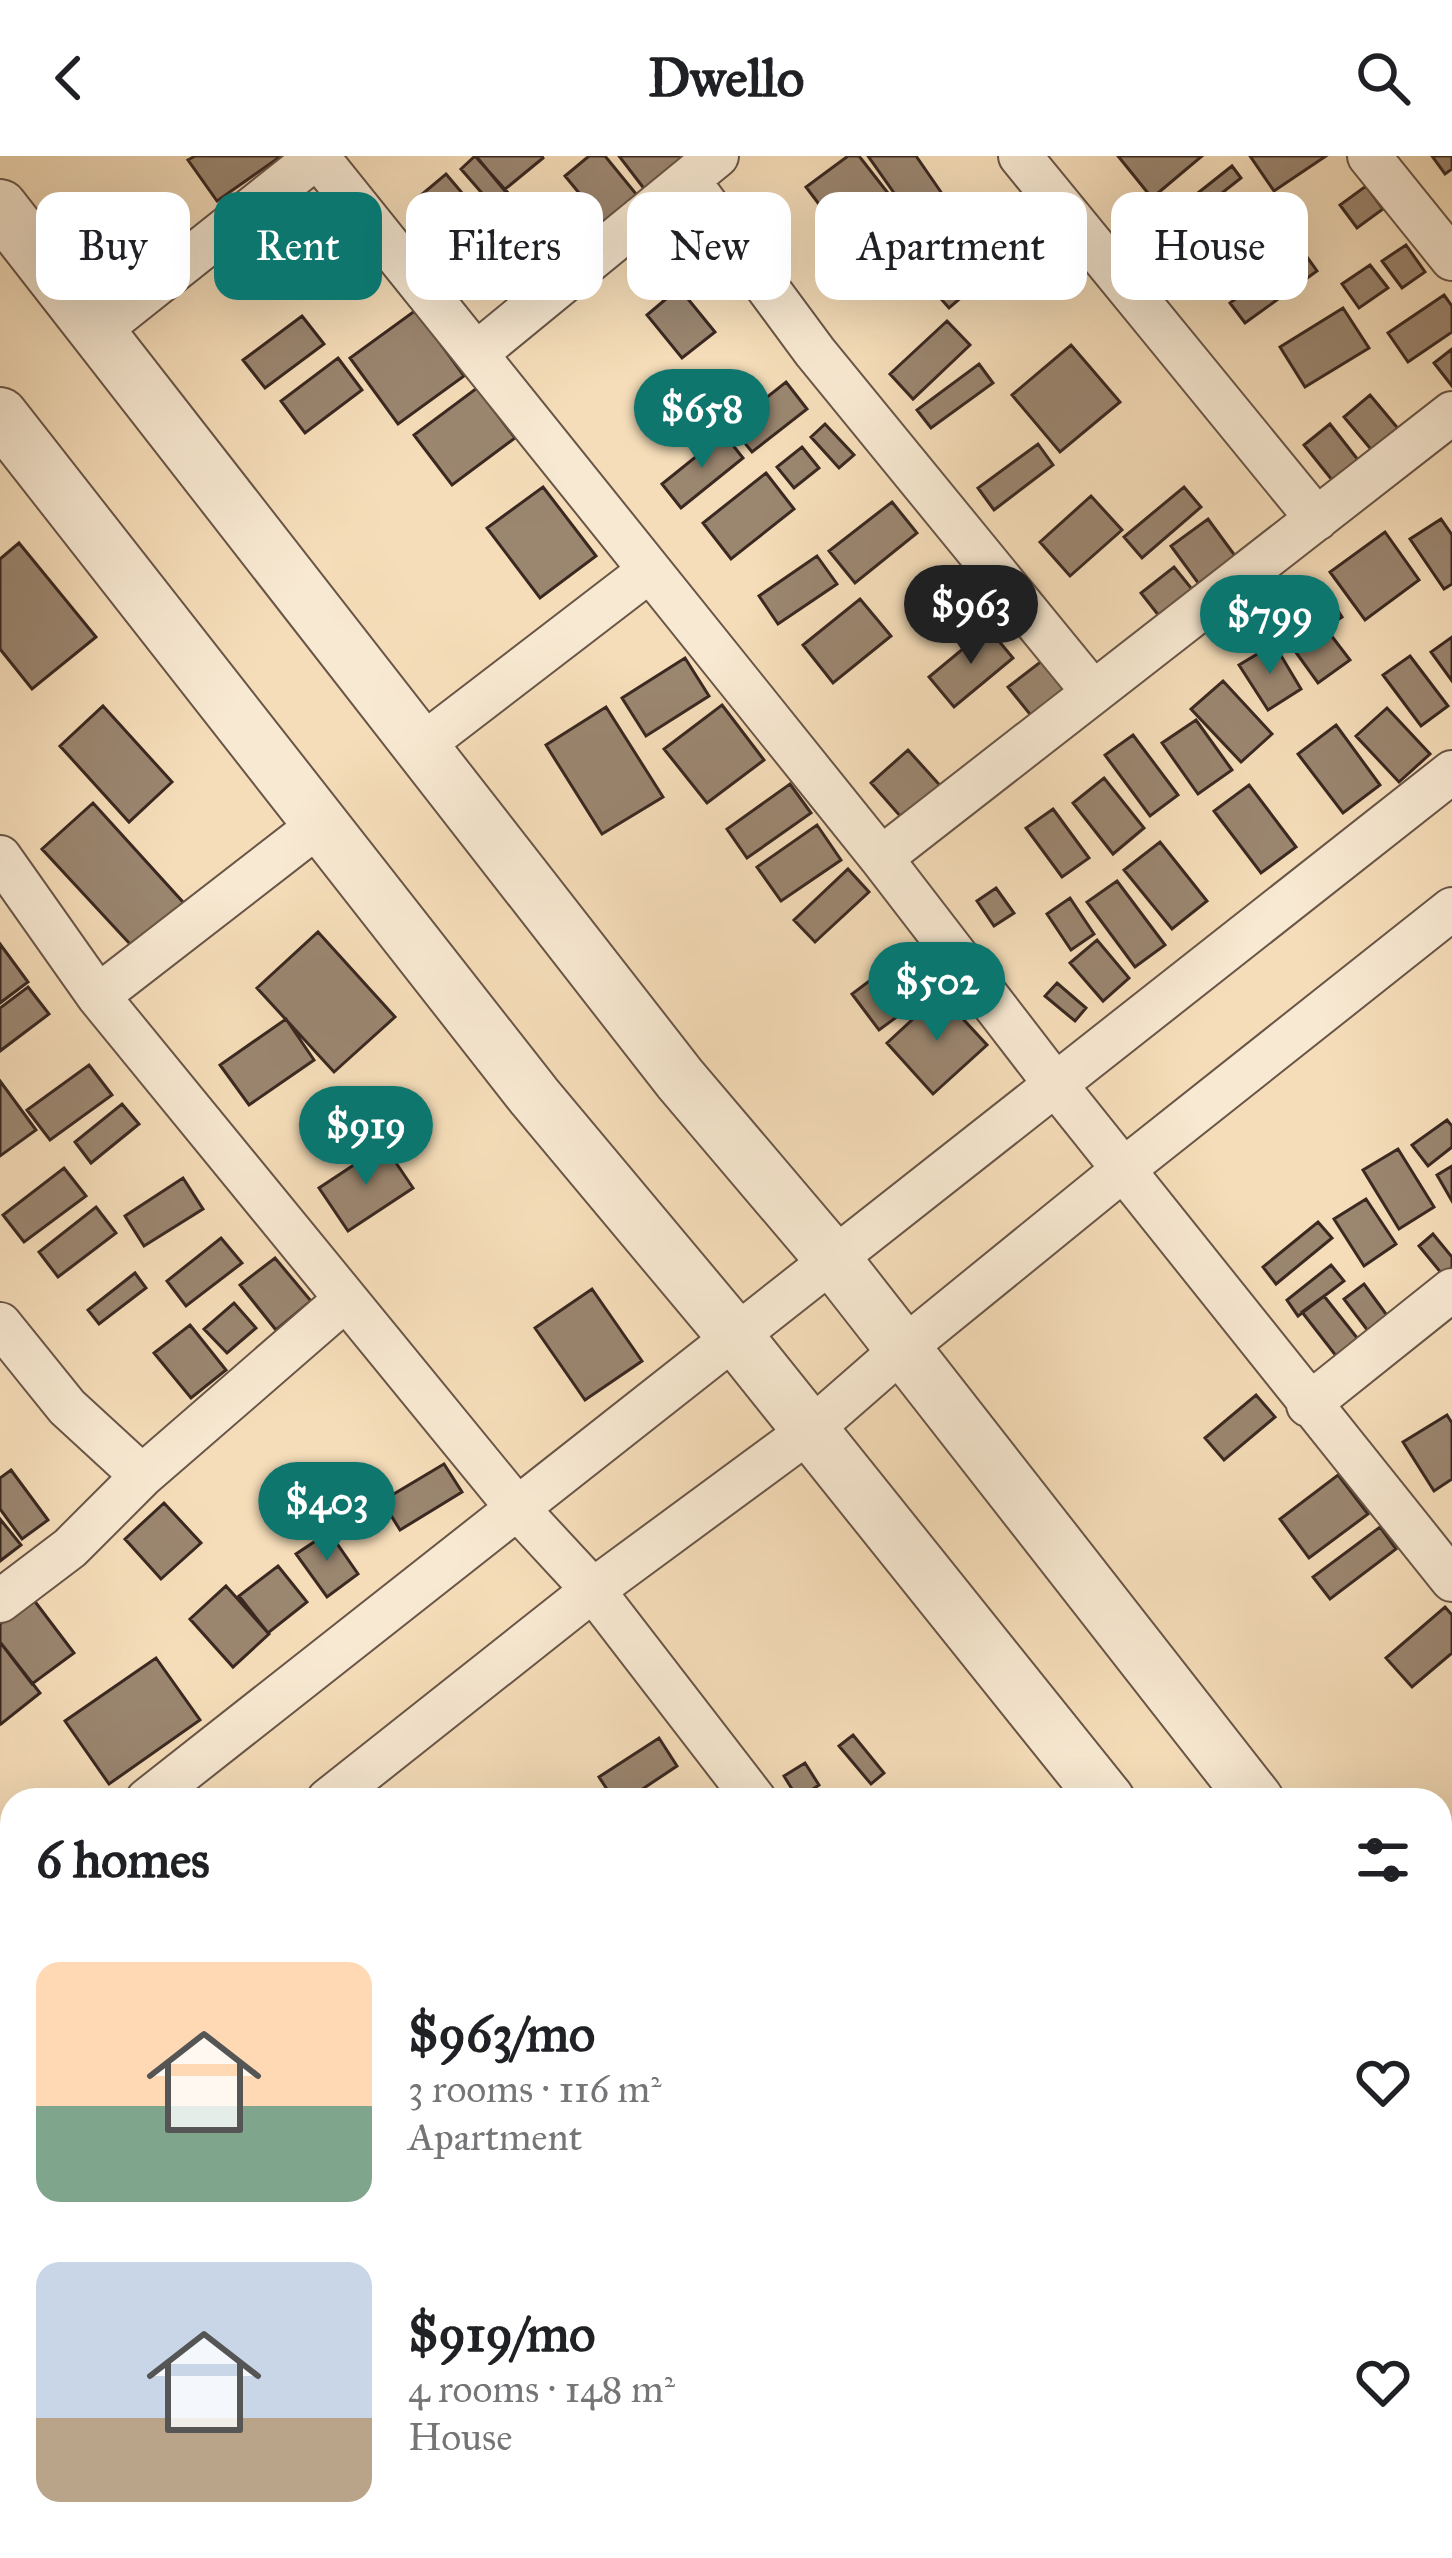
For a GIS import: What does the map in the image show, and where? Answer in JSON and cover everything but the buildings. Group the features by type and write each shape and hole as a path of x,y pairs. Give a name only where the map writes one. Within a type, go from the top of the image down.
{"street":[{"path":"98,331 317,156 881,857 1308,1405 1452,1580"},
{"path":"1020,156 1317,519"},
{"path":"1369,156 1452,259"},
{"path":"478,352 703,168 814,352 1093,692"},
{"path":"0,207 680,1079 904,1348 1247,1788"},
{"path":"881,857 1452,413"},
{"path":"1,418 534,1096 734,1336 1097,1788"},
{"path":"421,746 649,571"},
{"path":"162,1788 1452,772"},
{"path":"98,996 320,824"},
{"path":"0,857 98,996 518,1508 593,1590 746,1788"},
{"path":"343,1788 593,1590 808,1431 1124,1169 1452,909"},
{"path":"1308,1405 1452,1290"},
{"path":"0,1601 70,1548 142,1476 346,1299"},
{"path":"0,1324 67,1407 142,1476"}]}
